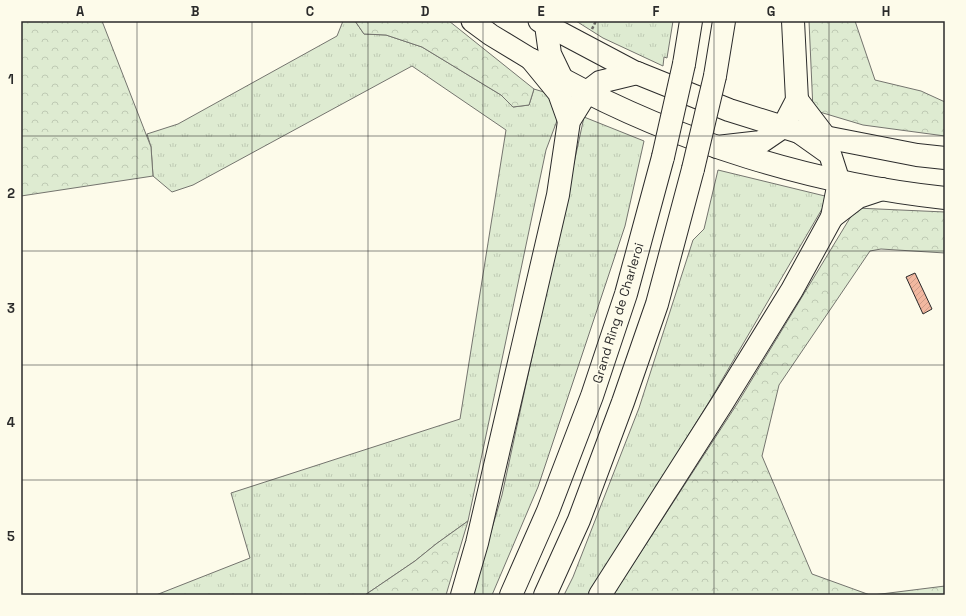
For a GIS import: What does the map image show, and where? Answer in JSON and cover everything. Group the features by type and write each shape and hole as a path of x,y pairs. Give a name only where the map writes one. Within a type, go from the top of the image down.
{"main road":[{"path":"472,21 562,79 586,92 644,118 717,147 754,159 839,182 945,198"},
{"name":"Grand Ring de Charleroi","path":"510,595 548,511 592,396 626,294 663,157 684,64 691,21"},
{"path":"545,595 579,520 623,402 656,304 693,169 715,76 724,21"},
{"path":"791,130 797,100 793,21"},
{"path":"544,22 550,54 562,79"},
{"path":"544,22 637,73 730,110 791,130 826,138 916,155 945,158"},
{"path":"532,60 559,93 569,121"},
{"path":"462,595 477,543 558,195 569,121 586,92 600,82 637,73"},
{"path":"797,100 826,138"},
{"path":"717,147 761,142 791,130"},
{"path":"600,595 792,290 832,217 839,182 830,154 791,130"},
{"path":"832,217 858,197 882,189"}],"green space":[{"path":"21,21 102,21 151,147 153,176 21,196"},
{"path":"343,21 355,21 364,34 386,35 422,47 501,95 513,107 529,105 534,89 547,93 552,99 558,118 546,150 468,521 415,561 365,595 156,595 250,558 231,493 460,419 506,130 412,66 193,185 172,192 153,176 151,147 147,134 178,124 337,36"},
{"path":"355,21 449,21 534,89 529,105 513,107 501,95 422,47 386,35 364,34"},
{"path":"576,21 673,21 667,58 664,57 663,66 603,38"},
{"path":"809,21 855,21 875,80 921,91 945,102 945,136 863,125 813,110"},
{"path":"584,117 644,141 625,226 538,487 492,595 472,595 502,495"},
{"path":"718,170 829,197 709,402 589,595 564,595 573,577 639,408 693,240 704,229"},
{"path":"856,208 945,212 945,253 881,249 870,251 779,385 762,456 812,574 870,595 613,595 737,404"},
{"path":"468,521 446,595 365,595 415,561"},
{"path":"945,586 945,595 873,595"}],"building":[{"path":"915,273 932,309 923,314 906,277"}]}
